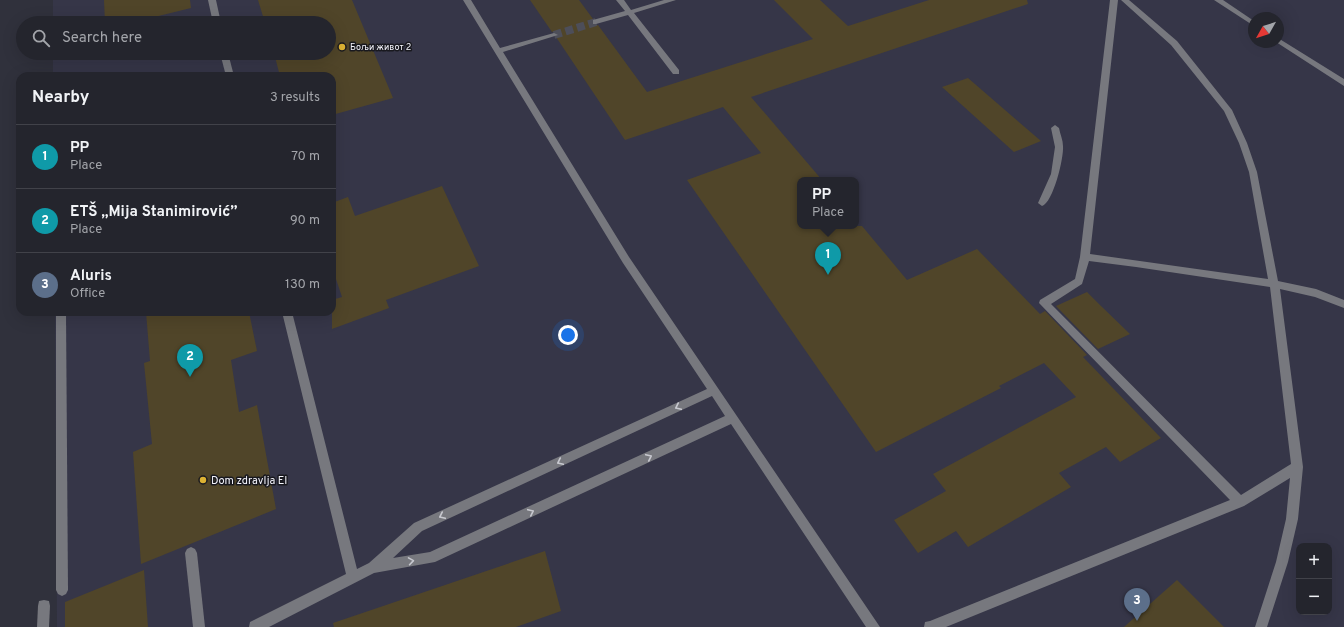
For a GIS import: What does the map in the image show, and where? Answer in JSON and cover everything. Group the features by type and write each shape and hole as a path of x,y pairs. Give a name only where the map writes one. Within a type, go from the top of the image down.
{"lane":[{"path":"212,0 215,16"},
{"path":"467,0 626,260 713,391 807,526 874,627"},
{"path":"620,0 676,72"},
{"path":"596,22 672,0"},
{"path":"1114,0 1085,257 1079,281 1044,303 1240,502"},
{"path":"1125,0 1174,43 1228,110 1243,143 1253,172 1274,284 1297,467 1292,519 1282,562 1261,627"},
{"path":"1218,0 1248,20"},
{"path":"498,51 554,35"},
{"path":"1284,44 1344,83"},
{"path":"226,60 229,72"},
{"path":"1042,203 1055,174 1059,147 1055,128"},
{"path":"1085,257 1136,263 1274,284 1316,293 1344,304"},
{"path":"61,316 62,590"},
{"path":"288,316 353,578"},
{"path":"256,627 373,567 418,527 713,391"},
{"path":"373,567 431,558 732,418"},
{"path":"930,627 1240,502 1297,467"},
{"path":"191,553 200,627"},
{"path":"43,627 44,606"}],"shaded area":[{"path":"53,0 1344,0 1344,627 57,627 55,316 336,316 336,72 53,72 53,60 336,60 336,16 53,16"}],"building":[{"path":"104,0 190,0 191,8 158,16 105,16"},
{"path":"258,0 352,0 393,98 336,114 336,72 279,72 276,60 336,60 336,16 263,16"},
{"path":"530,0 579,0 593,19 592,25 598,25 647,92 813,39 774,0 820,0 848,26 929,0 1027,0 1028,4 751,97 819,177 797,177 797,229 859,229 859,226 862,226 907,280 977,249 1040,314 1045,311 1087,355 1083,357 1161,438 1120,462 1106,447 1059,473 1071,487 968,547 956,531 918,553 894,520 946,491 933,474 1076,397 1044,363 999,386 1001,388 876,452 687,180 761,153 723,107 625,140 556,37 559,35 552,32"},
{"path":"968,78 1041,141 1014,152 942,87"},
{"path":"442,186 479,266 386,300 389,308 332,329 332,316 336,316 336,299 342,297 336,279 336,202 348,197 355,216"},
{"path":"1087,292 1130,334 1098,349 1056,306"},
{"path":"146,316 250,316 257,351 231,360 239,412 257,405 276,509 141,564 133,452 152,444 144,363 150,361"},
{"path":"545,551 561,611 516,627 334,627 333,623"},
{"path":"144,570 148,627 65,627 65,602"},
{"path":"1177,580 1224,627 1124,627"}],"tunnel":[{"path":"554,35 596,22"}],"place":[{"name":"Бољи живот 2","path":"342,47"},
{"name":"PP","path":"828,275"},
{"name":"ETŠ „Mija Stanimirović”","path":"190,377"},
{"name":"Dom zdravlja EI","path":"203,480"},
{"name":"Aluris","path":"1137,621"}]}
